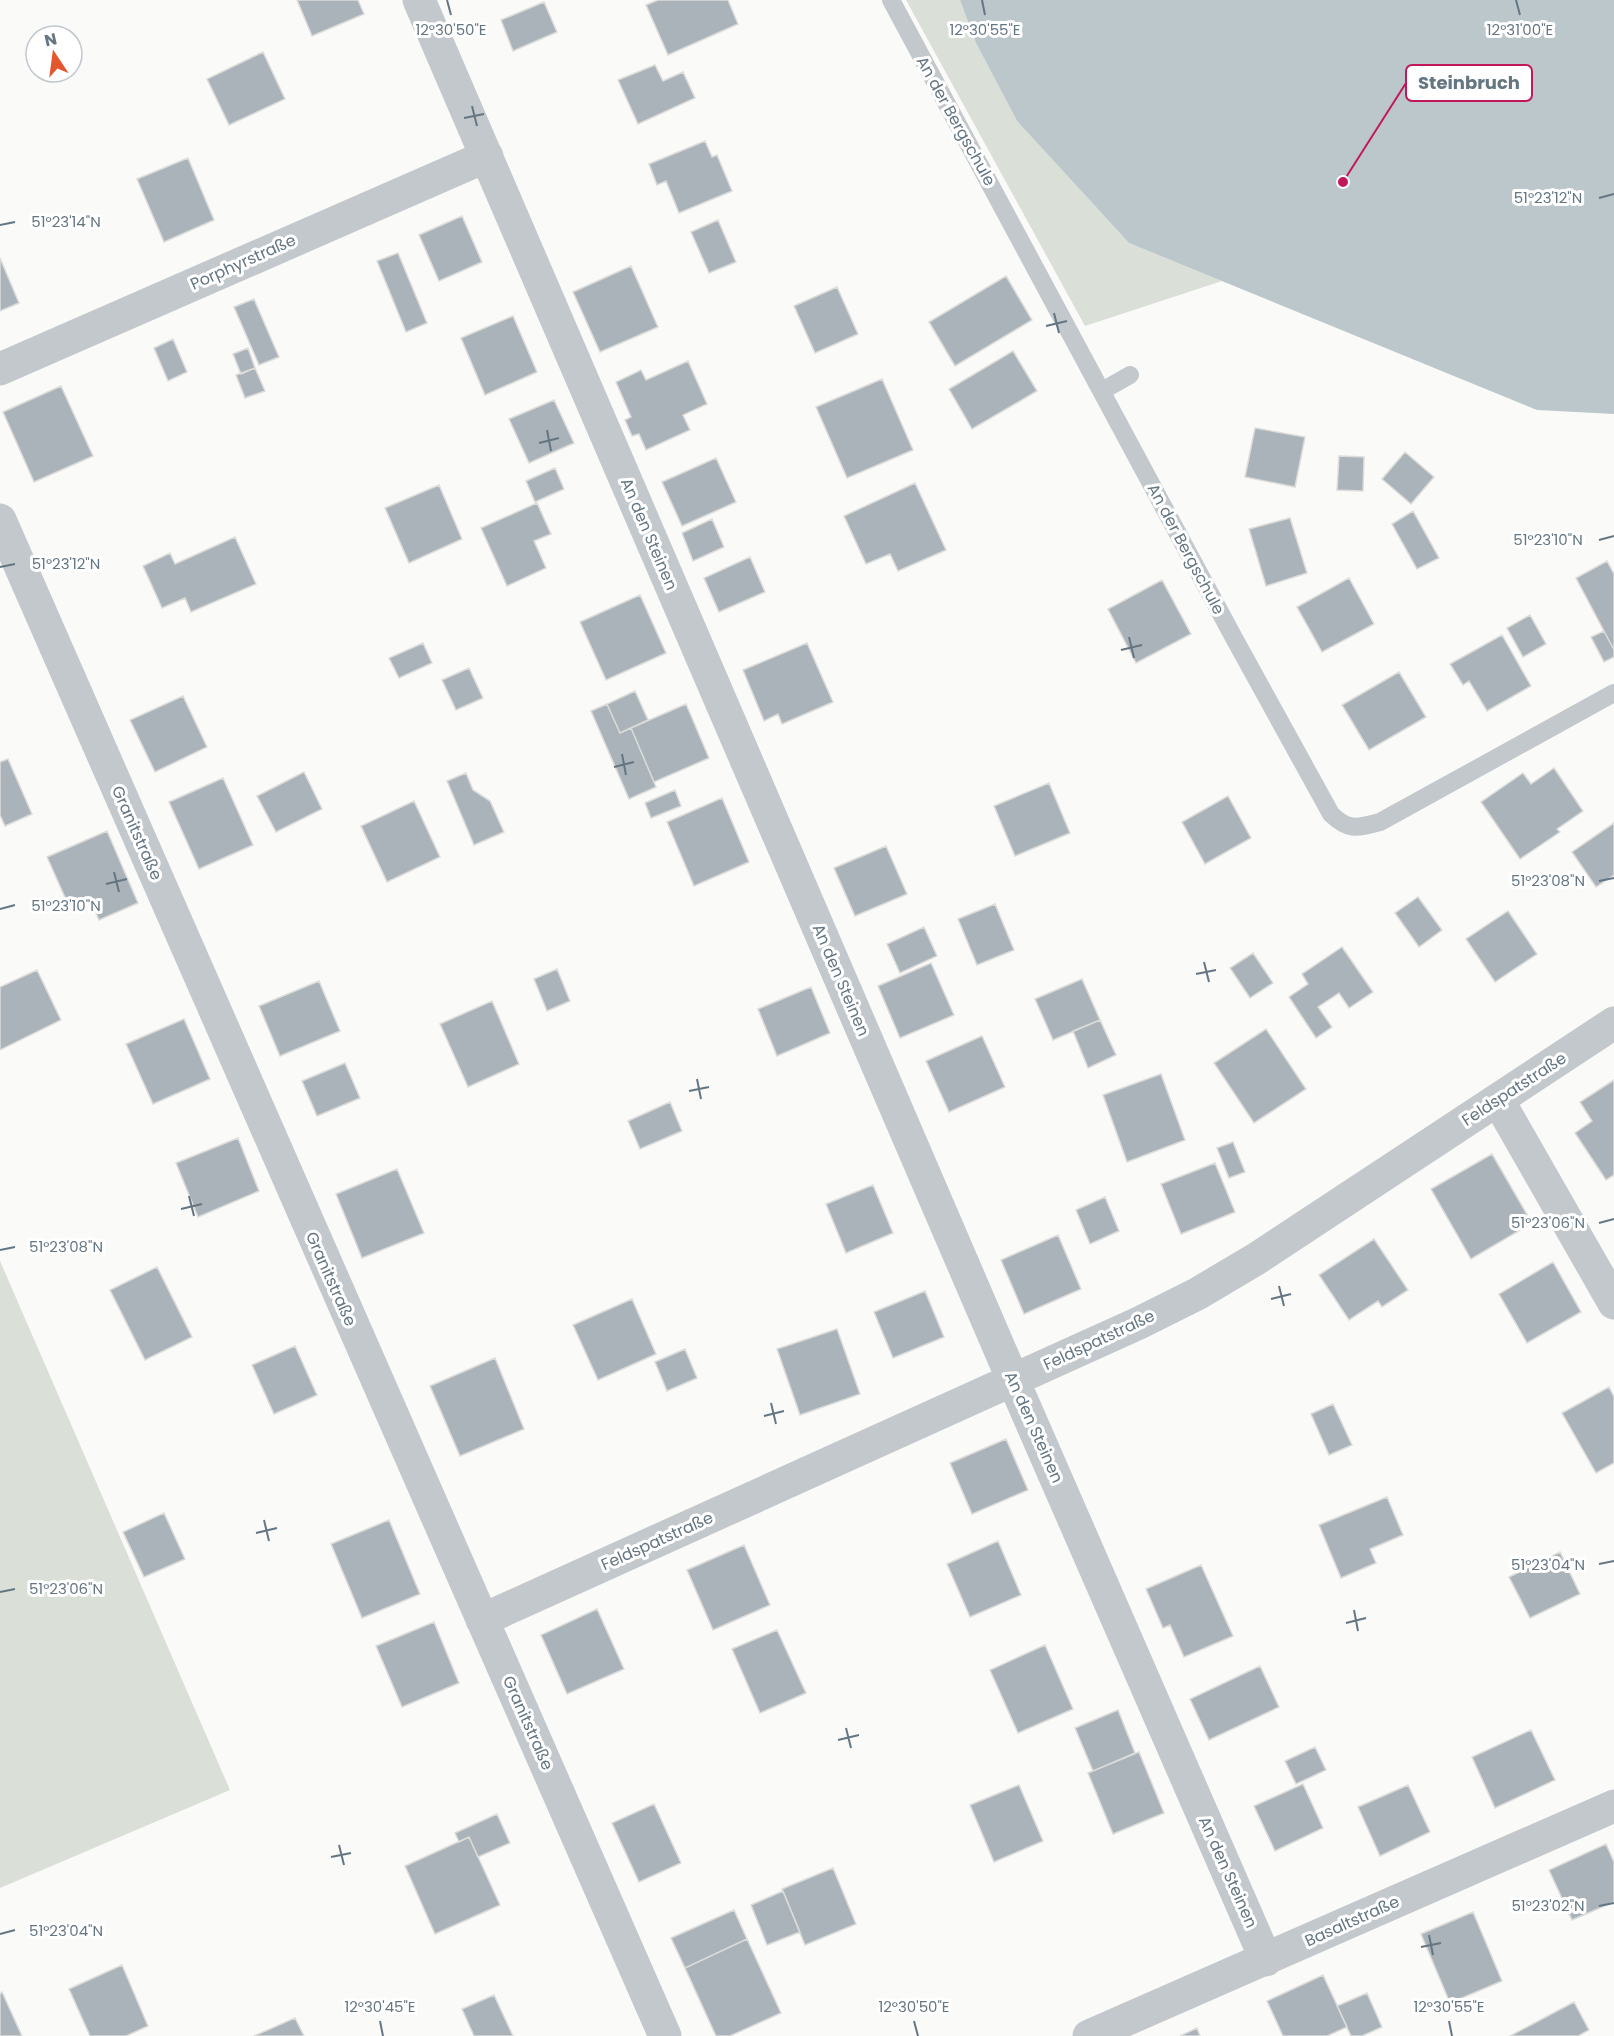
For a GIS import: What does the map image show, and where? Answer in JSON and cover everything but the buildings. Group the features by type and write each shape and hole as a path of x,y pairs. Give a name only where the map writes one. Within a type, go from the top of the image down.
{"street":[{"name":"An den Steinen","path":"419,0 1013,1380 1266,1960"},
{"name":"Porphyrstraße","path":"0,369 487,156"},
{"name":"Granitstraße","path":"0,520 423,1489 665,2036"},
{"name":"Feldspatstraße","path":"482,1620 1139,1323 1197,1294 1256,1259 1614,1023"},
{"path":"1498,1100 1614,1303"},
{"name":"Basaltstraße","path":"1089,2036 1614,1806"}],"lane":[{"name":"An der Bergschule","path":"891,0 1234,638 1331,814 1342,825 1360,827 1380,822 1614,693"},
{"path":"1102,391 1130,375"}],"shaded area":[{"path":"906,0 960,0 976,43 1017,121 1129,243 1222,281 1085,326"},
{"path":"960,0 1614,0 1614,414 1537,410 1129,243 1017,121 976,43"},
{"path":"0,1261 230,1790 0,1888"}],"place":[{"name":"Steinbruch","path":"1343,182"}]}
